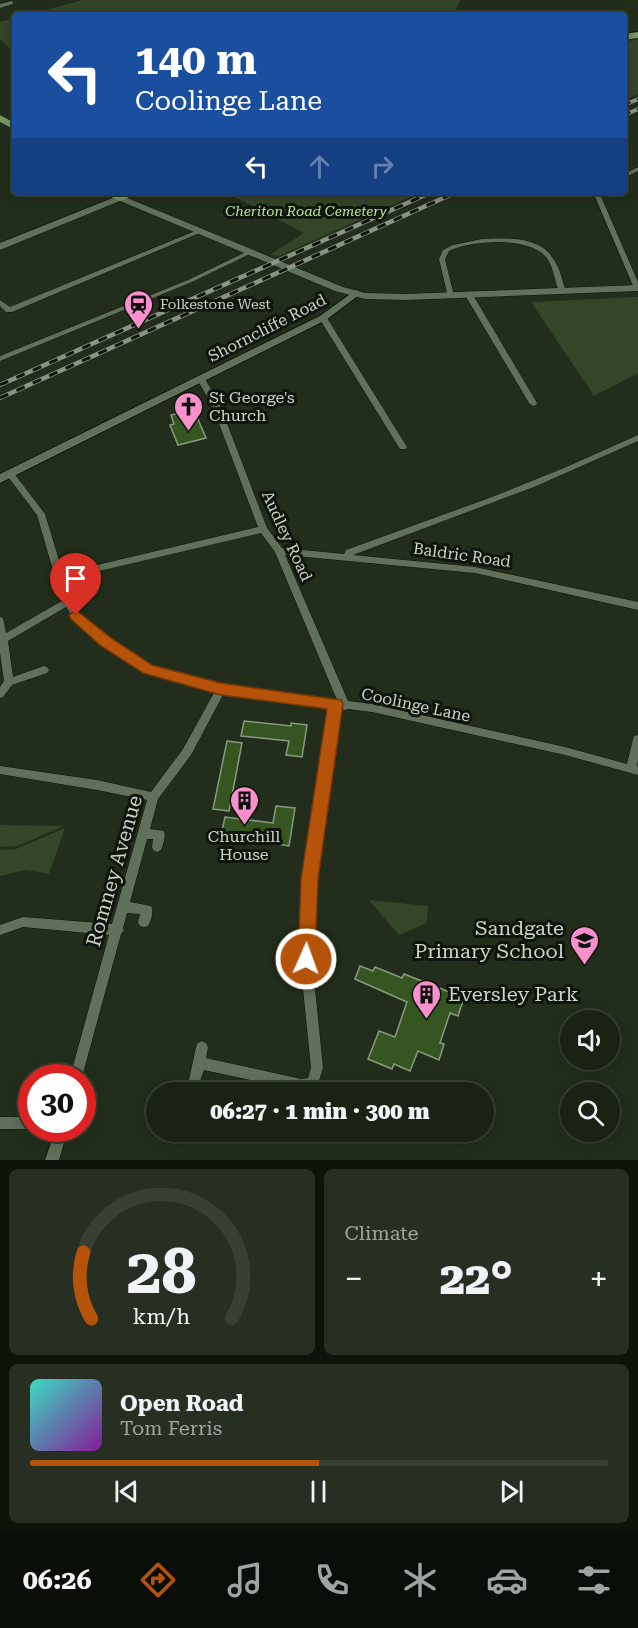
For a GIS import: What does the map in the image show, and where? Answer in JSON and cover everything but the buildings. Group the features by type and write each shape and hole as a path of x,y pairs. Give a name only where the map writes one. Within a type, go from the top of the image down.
{"main road":[{"path":"0,247 120,195 250,252 365,296 450,296 637,288"}],"street":[{"path":"1,5 11,3"},
{"path":"597,195 637,288"},
{"path":"0,314 200,231"},
{"path":"450,296 442,259 446,250 466,243 508,241 544,250 550,258 562,292"},
{"path":"0,358 190,281 250,252"},
{"name":"Shorncliffe Road","path":"5,477 323,318 356,293"},
{"path":"469,295 533,403"},
{"path":"0,302 9,310"},
{"path":"323,318 403,447"},
{"name":"Audley Road","path":"201,379 216,405 263,528 279,551 340,705"},
{"path":"348,557 349,552 454,517 540,483 638,438"},
{"name":"Coolinge Lane","path":"5,477 40,514 67,602 91,630 148,669 221,689 372,708 635,769"},
{"path":"61,577 263,528"},
{"name":"Baldric Road","path":"279,551 475,570 638,606"},
{"path":"4,639 67,602"},
{"path":"0,621 9,682"},
{"path":"0,694 9,682 45,670"},
{"name":"Romney Avenue","path":"80,1064 153,797 187,752 221,689"},
{"path":"199,1064 301,1085 313,1083 315,1079 317,1068 306,959 309,879 340,705"},
{"path":"635,769 638,739"},
{"path":"0,770 97,784 153,797"},
{"path":"144,834 160,834 157,847"},
{"path":"124,907 147,910 144,922"},
{"path":"0,930 23,922 118,930"},
{"path":"195,1080 202,1047"},
{"path":"0,1123 18,1123"},
{"path":"52,1160 58,1142"}],"green space":[{"path":"83,0 460,0 454,12 37,12"},
{"path":"12,19 12,50 0,39 0,22"},
{"path":"638,39 638,94 627,100 627,41"},
{"name":"Cheriton Road Cemetery","path":"231,195 414,195 279,256 270,255 304,233"},
{"path":"638,297 638,373 594,396 531,302"},
{"path":"0,825 64,826 17,846 0,847"},
{"path":"65,828 49,874 26,870 0,876 0,850 16,849"},
{"path":"369,900 428,906 427,923 399,935"}],"railway":[{"path":"627,104 638,99"},
{"path":"627,114 638,109"},
{"path":"0,385 425,195"},
{"path":"0,398 450,195"}],"place":[{"name":"Folkestone West","path":"139,330"},
{"name":"St George's Church","path":"188,432"},
{"name":"Churchill House","path":"244,826"},
{"name":"Sandgate Primary School","path":"585,966"},
{"name":"Eversley Park","path":"427,1020"}],"route":[{"path":"76,615 106,642 148,669 221,689 336,704 309,879 306,959"}]}
